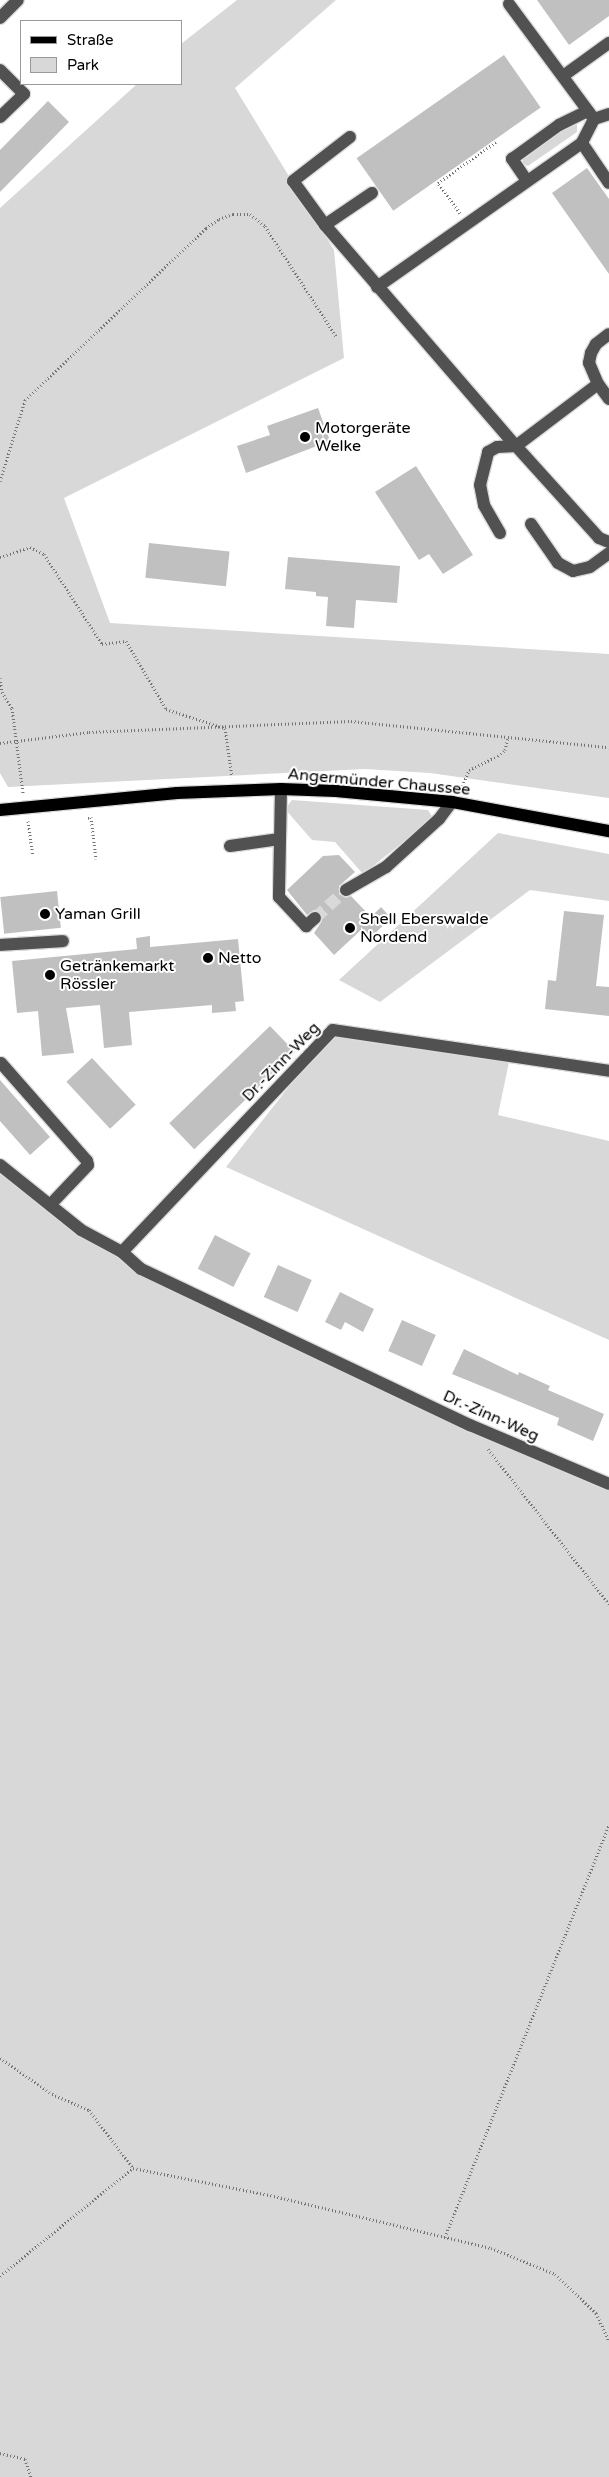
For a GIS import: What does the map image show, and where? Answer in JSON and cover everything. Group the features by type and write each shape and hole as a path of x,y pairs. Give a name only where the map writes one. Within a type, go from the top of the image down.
{"main road":[{"name":"Angermünder Chaussee","path":"0,810 234,791 281,789 336,791 452,802 609,832"}],"street":[{"path":"0,18 18,0"},
{"path":"509,4 591,115"},
{"path":"563,76 609,43"},
{"path":"0,70 24,94 0,117"},
{"path":"527,182 512,159 559,125 591,115 609,114"},
{"path":"377,287 582,143 591,115"},
{"path":"350,137 293,180 325,224 377,287 599,538 609,542"},
{"path":"582,143 609,183"},
{"path":"325,224 372,193"},
{"path":"609,334 596,344 591,353 590,364 598,384 609,399"},
{"path":"500,533 484,505 480,485 488,452 497,447 516,446 598,384"},
{"path":"531,524 558,563 574,572 590,566 609,553"},
{"path":"281,789 279,897 306,926 315,918"},
{"path":"346,890 386,867 439,818 452,802"},
{"path":"230,846 280,839"},
{"path":"0,945 64,941"},
{"name":"Dr.-Zinn-Weg","path":"122,1252 333,1030 609,1071"},
{"path":"1,1063 87,1161 88,1166 50,1205"},
{"name":"Dr.-Zinn-Weg","path":"0,1165 81,1230 122,1252 141,1269 470,1425 609,1484"}],"path":[{"path":"468,224 438,183 496,142"},
{"path":"0,481 25,400 206,228 219,219 233,214 250,214 265,226 336,336"},
{"path":"0,557 30,547 44,554 102,644 126,641 166,709 225,728"},
{"path":"0,678 2,692 12,708 17,741"},
{"path":"0,743 89,732 351,722 609,747"},
{"path":"225,728 234,791"},
{"path":"452,802 461,791 465,774 505,750 508,737"},
{"path":"82,818 91,817 96,859"},
{"path":"19,824 37,822"},
{"path":"470,1425 609,1604"},
{"path":"445,2237 609,1824"},
{"path":"0,2058 52,2094 89,2110 134,2168 274,2196 491,2248 555,2274 596,2313 609,2341"},
{"path":"0,2276 134,2168"},
{"path":"0,2454 25,2459 31,2477"}],"green space":[{"path":"237,0 336,0 235,88 334,250 344,358 64,498 110,623 609,654 609,798 430,773 365,769 8,787 0,773 0,208 136,85 182,85 182,43"},
{"path":"577,119 577,132 528,166 523,164 523,157"},
{"path":"292,800 428,810 433,818 363,874 335,842 312,840 285,809"},
{"path":"498,833 609,854 609,901 530,890 380,1002 339,980"},
{"path":"333,1030 510,1057 498,1115 609,1141 609,1340 226,1167"},
{"path":"0,1165 141,1269 609,1484 609,2477 0,2477"}],"building":[{"path":"537,0 609,0 609,16 569,45"},
{"path":"504,55 541,107 393,211 357,158"},
{"path":"48,101 69,122 0,192 0,150"},
{"path":"587,168 609,199 609,274 552,193"},
{"path":"318,408 330,441 246,473 237,446 270,435 267,426"},
{"path":"416,466 473,555 443,574 429,554 419,560 375,492"},
{"path":"149,543 230,551 226,586 145,578"},
{"path":"288,557 400,566 397,603 356,600 354,628 326,626 328,597 316,596 316,592 285,589"},
{"path":"339,855 355,872 339,886 339,894 346,898 351,896 371,917 381,907 391,918 369,939 361,930 334,955 314,933 322,921 321,913 314,910 307,915 287,890 323,856"},
{"path":"57,891 61,928 4,934 0,897"},
{"path":"564,911 604,915 596,986 609,987 609,1016 545,1009 548,980 556,981"},
{"path":"150,936 150,947 238,939 244,1001 235,1002 236,1011 212,1013 212,1005 129,1012 132,1045 104,1048 100,1005 66,1008 74,1053 42,1056 38,1011 17,1013 12,961 137,949 136,938"},
{"path":"270,1026 295,1052 194,1149 169,1123"},
{"path":"92,1058 136,1105 110,1129 66,1082"},
{"path":"0,1080 50,1137 30,1155 0,1121"},
{"path":"215,1235 251,1253 233,1287 198,1269"},
{"path":"278,1265 312,1280 298,1312 264,1297"},
{"path":"340,1292 374,1309 363,1332 345,1322 341,1330 325,1322"},
{"path":"402,1320 436,1335 422,1366 388,1351"},
{"path":"464,1349 518,1375 519,1372 550,1386 548,1390 604,1414 593,1441 557,1425 559,1418 452,1374"}],"tunnel":[{"path":"315,918 346,890"}],"place":[{"name":"Motorgeräte Welke","path":"305,437"},
{"name":"Yaman Grill","path":"45,914"},
{"name":"Shell Eberswalde Nordend","path":"350,928"},
{"name":"Netto","path":"208,958"},
{"name":"Getränkemarkt Rössler","path":"50,975"}]}
